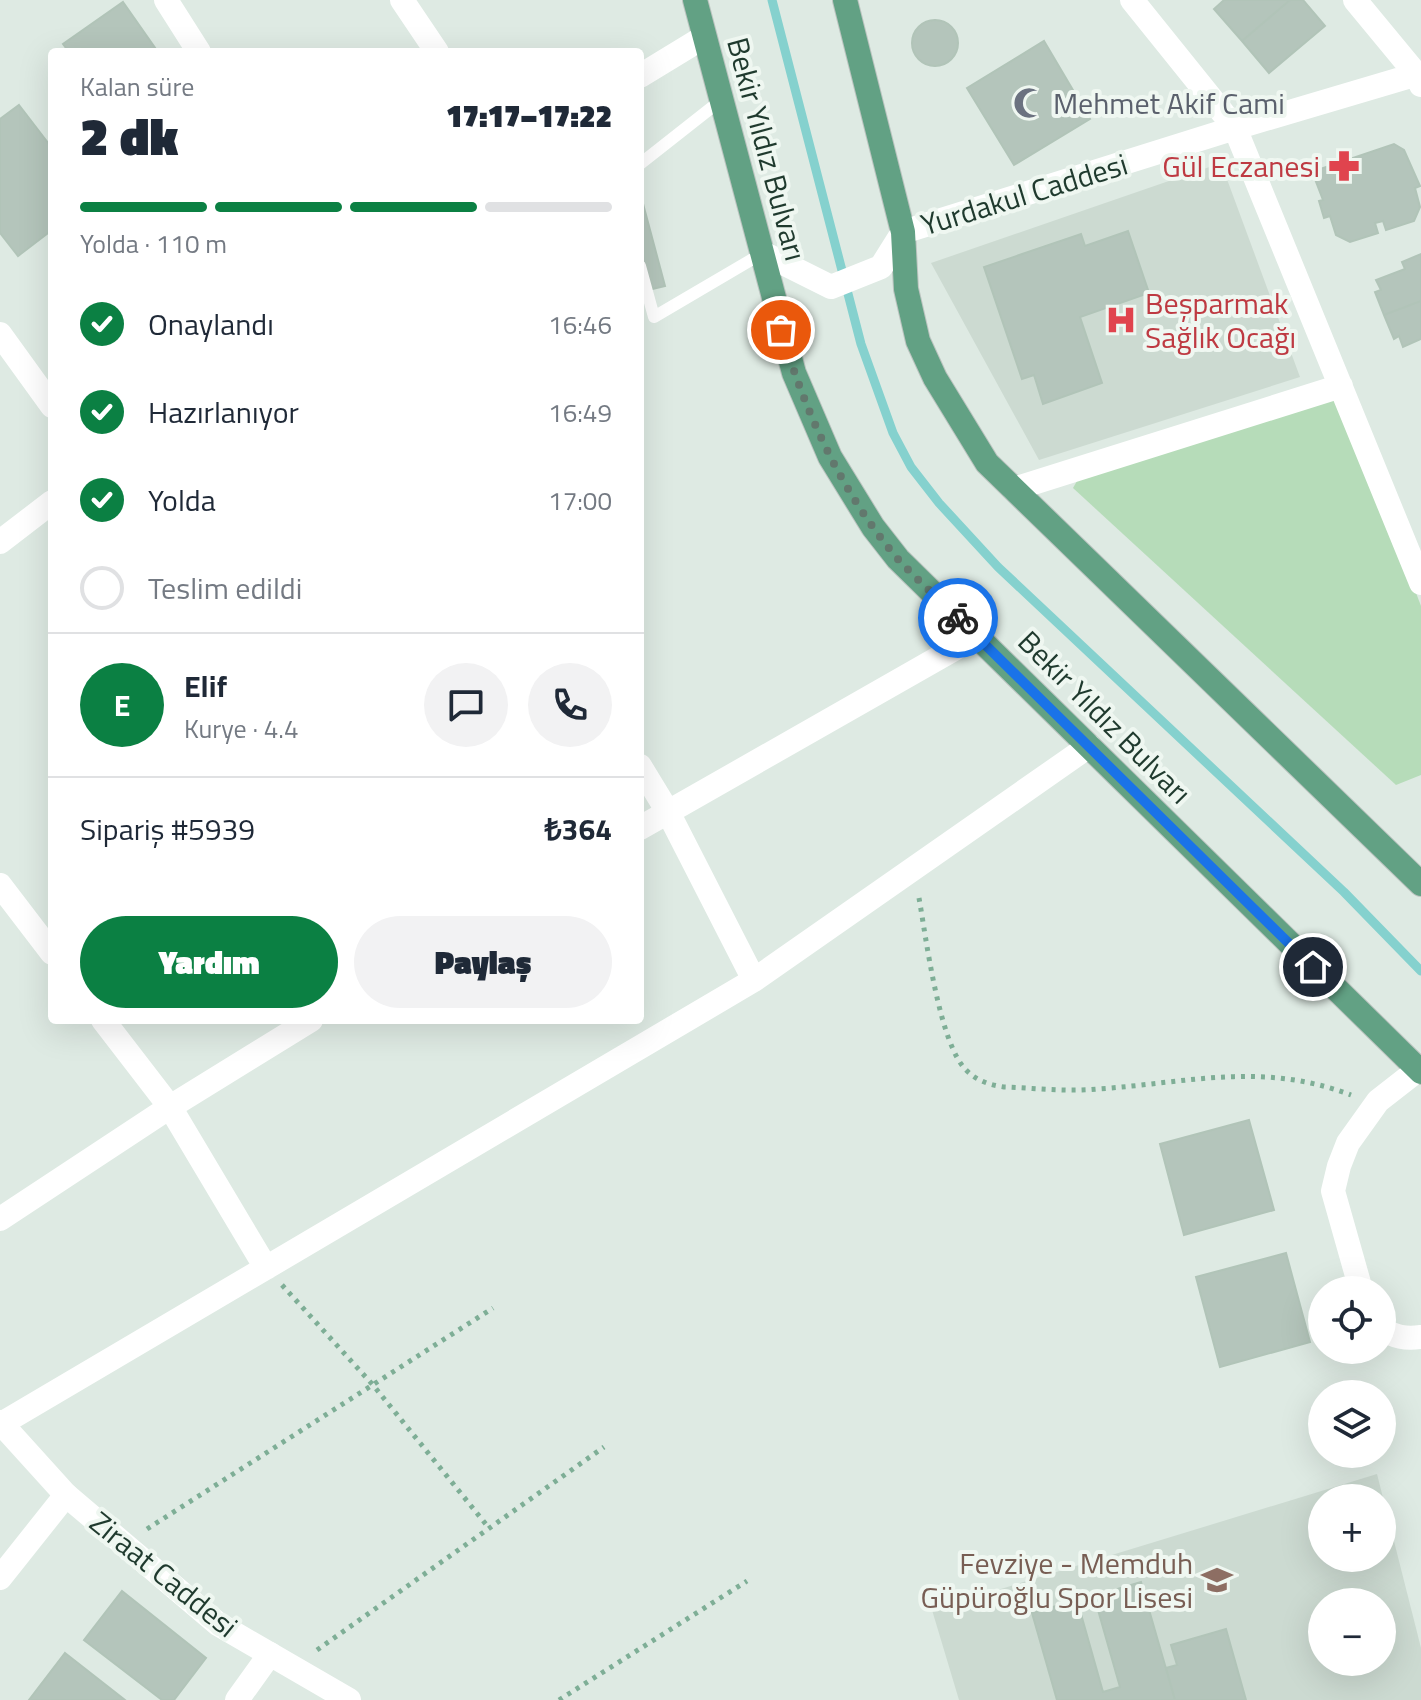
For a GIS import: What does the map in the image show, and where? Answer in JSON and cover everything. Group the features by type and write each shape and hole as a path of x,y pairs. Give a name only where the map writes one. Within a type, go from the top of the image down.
{"main road":[{"name":"Bekir Yıldız Bulvarı","path":"695,0 794,373 830,457 866,515 898,559 1420,1070"},
{"path":"845,0 903,232 906,289 918,341 935,378 987,463 1421,884"}],"street":[{"path":"166,0 196,48"},
{"path":"402,0 434,48"},
{"path":"1132,0 1235,128 1421,583"},
{"path":"1355,0 1420,78"},
{"path":"644,74 704,37"},
{"name":"Yurdakul Caddesi","path":"903,232 1235,128 1420,78"},
{"path":"763,253 831,287 881,267 903,232"},
{"path":"0,334 48,400"},
{"path":"1014,489 1341,386"},
{"path":"0,542 48,505"},
{"path":"644,826 977,636"},
{"path":"1,1423 754,980 1089,746"},
{"path":"644,773 668,812 754,980"},
{"path":"0,885 48,948"},
{"path":"106,1024 170,1107 266,1268"},
{"path":"0,1219 170,1107 305,1024"},
{"path":"1357,1276 1333,1191 1339,1166 1348,1143 1374,1107 1397,1084 1420,1070"},
{"path":"1396,1336 1407,1339 1421,1337"},
{"name":"Ziraat Caddesi","path":"1,1423 66,1495 218,1624 349,1700"},
{"path":"0,1578 66,1495"},
{"path":"237,1700 270,1654"}],"lane":[{"path":"644,161 720,101"},
{"path":"644,318 654,317 763,253"},
{"path":"644,281 654,317"}],"path":[{"path":"913,869 939,1006 957,1059 977,1079 1004,1087 1093,1090 1246,1075 1276,1076 1327,1086 1374,1107"},
{"path":"266,1268 373,1385 489,1528"},
{"path":"124,1544 493,1308"},
{"path":"292,1667 604,1447"},
{"path":"559,1700 747,1581"}],"shaded area":[{"name":"Beşparmak Sağlık Ocağı","path":"1221,163 1300,377 1039,460 931,263"},
{"name":"Fevziye - Memduh Güpüroğlu Spor Lisesi","path":"1377,1474 1380,1484 1344,1484"},
{"name":"Fevziye - Memduh Güpüroğlu Spor Lisesi","path":"1308,1495 1308,1572 1396,1572 1396,1549 1421,1648 1421,1700 959,1700 932,1610"}],"green space":[{"path":"1337,386 1421,606 1421,775 1396,785 1073,488 1085,467"}],"building":[{"path":"1224,0 1290,0 1242,41 1214,9"},
{"path":"1290,0 1303,0 1325,26 1269,73 1242,41"},
{"path":"123,2 155,48 66,48 63,44"},
{"path":"935,20 951,27 958,43 951,59 935,66 919,59 912,43 919,27"},
{"name":"Mehmet Akif Cami","path":"1044,41 1090,119 1014,165 967,88"},
{"path":"19,105 48,143 48,233 18,256 0,233 0,119"},
{"path":"1394,144 1404,150 1420,186 1415,188 1420,207 1414,221 1386,230 1383,221 1375,223 1378,233 1350,242 1336,235 1330,216 1324,218 1319,201 1323,200 1315,179 1320,169"},
{"path":"644,207 665,286 644,291"},
{"path":"1128,231 1149,293 1080,317 1102,383 1043,404 1034,375 1022,379 984,267 1081,234 1085,246"},
{"path":"1421,254 1421,301 1384,315 1375,292 1381,290 1376,280 1405,269 1402,262"},
{"path":"1421,301 1421,339 1403,347 1399,336 1394,339 1384,315"},
{"path":"1249,1120 1274,1210 1184,1235 1160,1144"},
{"path":"1286,1253 1308,1343 1220,1367 1196,1277"},
{"path":"1141,1582 1175,1700 1057,1700 1032,1613 1077,1600 1103,1692 1120,1687 1094,1596"},
{"path":"122,1591 206,1658 174,1700 162,1700 84,1640"},
{"path":"1226,1629 1246,1700 1175,1700 1166,1668 1177,1665 1171,1645"},
{"path":"65,1653 125,1700 29,1700"}],"waterway":[{"path":"772,0 861,344 893,433 911,467 939,503 998,567 1344,892 1421,971"}],"way so far":[{"path":"781,330 811,416 851,492 898,559 958,618"}],"place":[{"name":"Mehmet Akif Cami","path":"1029,103"},
{"name":"Gül Eczanesi","path":"1344,166"},
{"name":"Beşparmak Sağlık Ocağı","path":"1121,320"},
{"name":"Fevziye - Memduh Güpüroğlu Spor Lisesi","path":"1217,1580"}],"route":[{"path":"958,618 1313,967"}]}
